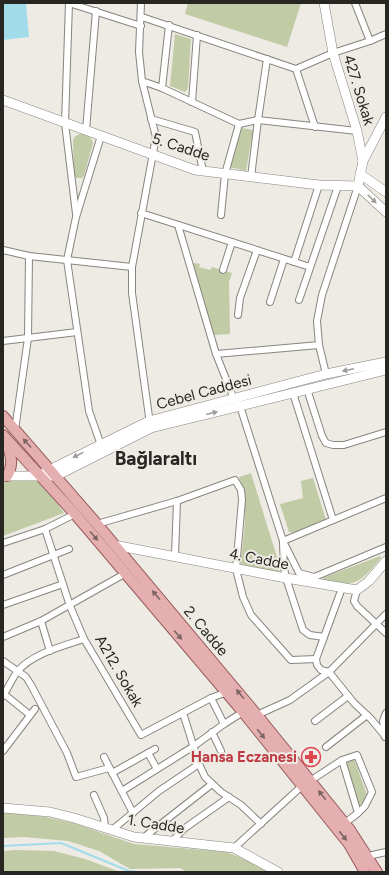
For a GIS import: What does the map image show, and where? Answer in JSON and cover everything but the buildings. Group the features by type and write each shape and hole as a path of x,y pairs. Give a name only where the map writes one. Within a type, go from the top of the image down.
{"main road":[{"name":"427. Sokak","path":"324,4 333,53 357,132 363,161 358,186"},
{"name":"5. Cadde","path":"3,101 152,153 195,170 319,185 358,186"},
{"path":"363,161 385,120"},
{"path":"360,174 386,192"},
{"path":"358,186 386,212"},
{"name":"Cebel Caddesi","path":"300,388 326,374 386,362"},
{"name":"Cebel Caddesi","path":"53,472 150,425 237,402 386,370"},
{"name":"2. Cadde","path":"3,416 53,472 257,715 350,844 365,872"},
{"path":"3,436 11,455 10,470 5,476"},
{"name":"2. Cadde","path":"3,436 75,514 243,712 306,783 345,823 368,856 377,872"},
{"name":"Cebel Caddesi","path":"53,472 72,467 102,448"},
{"path":"65,488 67,474 72,467"},
{"path":"5,476 39,476 53,472"},
{"name":"4. Cadde","path":"114,545 304,582 357,590"},
{"path":"357,590 369,581 386,561"},
{"name":"1. Cadde","path":"3,808 50,812 134,837 234,848 278,872"}],"street":[{"path":"76,217 65,122 69,3 141,26"},
{"path":"142,3 139,52 142,81 156,137 132,267 132,293 150,425"},
{"path":"355,3 370,41"},
{"path":"86,130 96,11"},
{"path":"142,17 296,69 333,53 386,34"},
{"path":"162,88 168,26"},
{"path":"192,102 197,35"},
{"path":"252,177 258,120 267,59"},
{"path":"296,69 315,127"},
{"path":"142,81 162,88 239,124 258,120 357,132"},
{"path":"151,119 195,132 203,171"},
{"path":"221,215 225,174 239,124"},
{"path":"101,136 76,217 67,260 76,332 89,411 102,448"},
{"path":"294,262 319,185"},
{"path":"299,300 338,186"},
{"path":"326,374 319,346 317,321 322,295 358,186"},
{"path":"141,213 310,267"},
{"path":"178,225 216,354 237,402 283,541 304,582 386,547"},
{"path":"223,270 232,242"},
{"path":"3,250 29,256 132,267"},
{"path":"238,316 240,298 257,250"},
{"path":"15,430 28,338 29,256"},
{"path":"270,302 284,259"},
{"path":"3,341 76,332"},
{"path":"216,354 319,346"},
{"path":"300,388 326,443 333,445 344,445 386,432"},
{"path":"300,388 333,520"},
{"path":"97,524 177,501 235,480 241,490 242,500 236,569 243,597 251,615 291,660 316,659"},
{"path":"283,541 386,498"},
{"path":"175,556 177,501"},
{"path":"3,543 45,529 75,514"},
{"name":"A212. Sokak","path":"45,529 70,606 84,639 141,735 211,698 227,692"},
{"path":"283,541 286,578 303,630 310,635 324,637"},
{"path":"3,575 69,549"},
{"path":"299,573 314,577"},
{"path":"3,637 41,621 126,574"},
{"path":"3,605 63,584"},
{"path":"342,588 316,659 317,665 321,670 329,672 348,696 367,714 386,737"},
{"path":"357,590 354,601 357,606 386,633"},
{"path":"257,715 290,700 329,672 386,614"},
{"path":"41,621 50,651"},
{"path":"30,715 4,695 17,671 31,660 50,651 84,639"},
{"path":"3,661 26,677 66,753 76,777 110,771 155,749"},
{"path":"315,721 348,696"},
{"path":"211,698 224,724"},
{"path":"3,751 35,709"},
{"path":"122,791 194,746 212,732 243,712"},
{"path":"183,713 199,764 205,777 212,784 241,805 261,824"},
{"path":"386,713 383,720 386,737"},
{"path":"326,747 367,714"},
{"path":"212,732 221,751"},
{"path":"148,753 157,769"},
{"path":"234,848 306,783 342,760 356,755 372,792 366,806 345,823"},
{"path":"104,757 133,813"},
{"path":"342,760 358,813"},
{"path":"94,795 108,829 133,813 159,790 199,764"},
{"path":"143,838 212,784"},
{"path":"172,841 186,828 229,797"},
{"path":"368,856 386,852"}],"green space":[{"path":"188,3 301,3 287,47 185,14"},
{"path":"175,34 191,39 188,88 185,92 170,86"},
{"path":"242,128 253,130 246,171 229,167"},
{"path":"83,134 91,138 93,143 84,176 82,178 76,178 74,175 73,140 77,135"},
{"path":"194,263 200,264 199,267 210,270 212,267 232,273 229,282 230,334 214,335 192,265"},
{"path":"251,473 280,567 279,572 276,573 244,567 241,563 245,508 239,477"},
{"path":"3,476 39,476 64,513 3,536"},
{"path":"313,478 326,520 293,533 289,532 280,504 303,498 301,481"},
{"path":"380,556 381,558 367,574 355,582 340,583 324,580 323,578"},
{"path":"354,759 367,795 364,802 359,805 346,762"},
{"path":"3,812 46,817 73,823 134,844 227,852 250,862 267,872 187,872 180,868 130,869 99,851 68,841 24,837 3,838"},
{"path":"3,851 54,851 85,859 120,872 3,872"}],"water":[{"path":"3,3 26,3 29,37 3,40"}],"waterway":[{"path":"3,846 61,843 129,871 139,872"}],"place":[{"name":"Hansa Eczanesi","path":"311,757"}],"district":[{"name":"Bağlaraltı","path":"156,458"}]}
